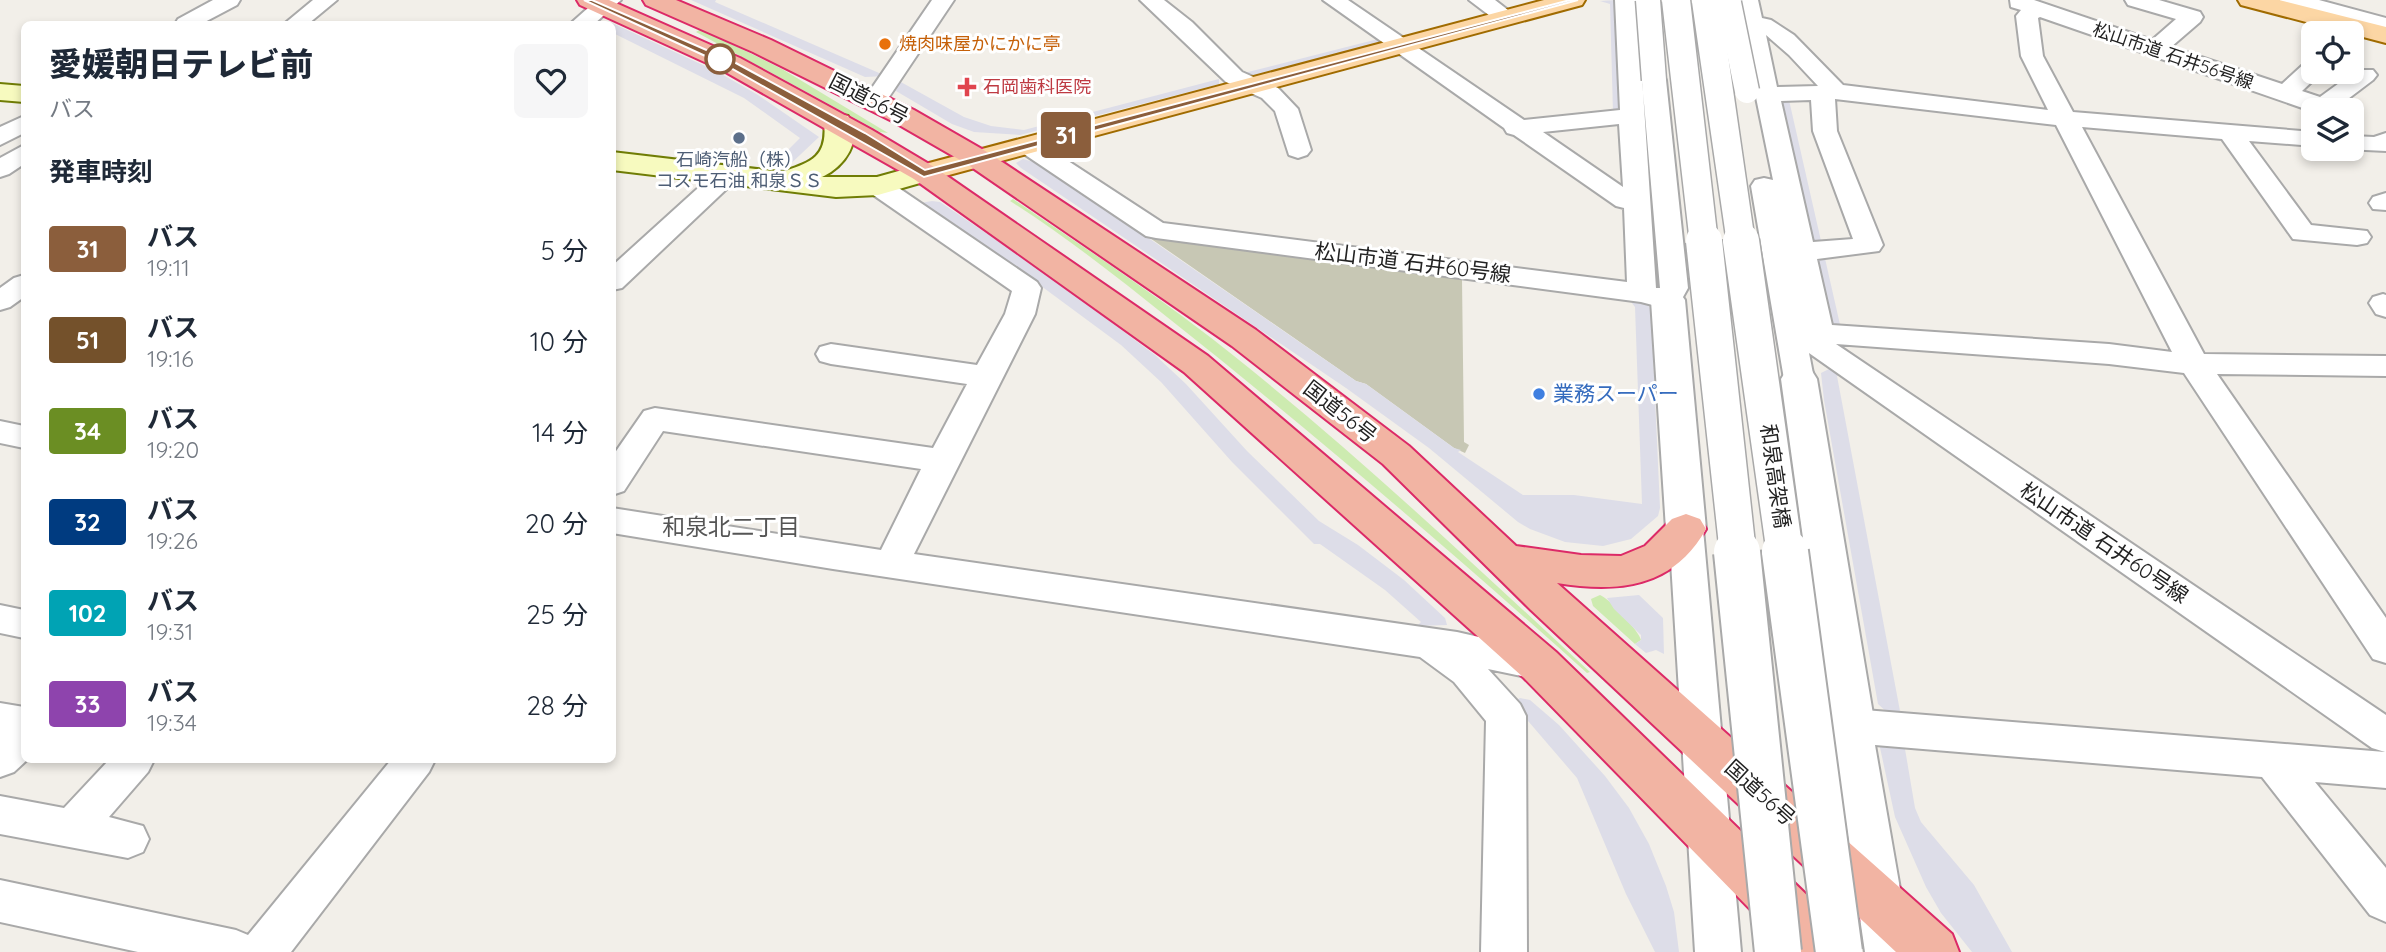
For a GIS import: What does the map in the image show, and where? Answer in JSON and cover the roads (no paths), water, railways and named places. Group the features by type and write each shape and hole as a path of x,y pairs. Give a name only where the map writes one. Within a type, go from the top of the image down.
{"highway":[{"name":"国道56号","path":"655,0 762,46 875,101 977,158 1244,338 1396,455 1504,559 1933,952"},
{"name":"国道56号","path":"600,2 730,64 838,122 924,173 1196,364 1540,665 1828,952"},
{"path":"1504,559 1616,573 1636,569 1656,560 1686,528"}],"main road":[{"path":"616,162 836,188 878,186 1573,0"},
{"path":"2250,0 2386,35"},
{"path":"0,92 21,94"},
{"path":"783,182 806,174 837,153 841,142 838,122"}],"street":[{"path":"192,21 229,0"},
{"path":"299,21 326,0"},
{"path":"875,101 943,0"},
{"path":"1151,0 1184,27 1229,73 1270,93 1286,109 1298,150"},
{"path":"1334,0 1517,128 1625,200 1637,202"},
{"path":"1480,0 1506,17"},
{"path":"1626,0 1637,202 1655,297 1686,528 1718,952"},
{"path":"1648,0 1674,288 1655,297"},
{"name":"和泉高架橋","path":"1676,0 1719,370 1778,952"},
{"name":"和泉高架橋","path":"1706,0 1763,389 1839,952"},
{"path":"1728,0 1760,87 1869,245 1817,251 1800,250"},
{"path":"2136,0 2192,17 2154,50"},
{"path":"2291,0 2386,26"},
{"path":"584,21 600,2"},
{"path":"2026,4 2032,56 2194,364 2386,649"},
{"name":"松山市道 石井56号線","path":"2026,4 2076,12 2222,83 2301,99"},
{"path":"1749,11 1760,87 1813,354"},
{"path":"1749,11 1779,33 1829,92 1825,131 1806,152 1800,250 1852,726 1888,952"},
{"path":"2173,33 2219,48"},
{"path":"1628,64 1760,87 1829,92 2063,119 2301,138"},
{"path":"2339,98 2365,75"},
{"path":"2284,94 2301,79"},
{"path":"1517,128 1619,117 1632,119"},
{"path":"0,138 21,125"},
{"path":"2228,130 2303,233 2357,237"},
{"name":"松山市道 石井60号線","path":"1027,145 1156,230 1655,297"},
{"path":"0,169 21,155"},
{"path":"618,270 727,176"},
{"path":"878,186 1027,288 1020,314 942,461 892,563"},
{"path":"0,301 21,286"},
{"path":"1813,354 1904,341 2109,354 2194,364 2386,366"},
{"path":"831,354 988,377"},
{"name":"松山市道 石井60号線","path":"1813,354 2386,736"},
{"path":"616,477 655,419 942,461"},
{"path":"0,432 21,436"},
{"path":"616,521 1429,643 1540,665"},
{"path":"1460,595 1488,653 1495,702"},
{"path":"0,619 21,623"},
{"path":"1429,643 1467,671 1506,716 1504,952"},
{"path":"0,719 21,722"},
{"path":"1852,726 2386,770"},
{"path":"0,760 21,739"},
{"path":"2272,759 2386,901"},
{"path":"72,829 131,763"},
{"path":"0,901 267,950 413,763"},
{"path":"0,815 128,839"}],"place":[{"name":"焼肉味屋かにかに亭","path":"885,44"},
{"name":"石岡歯科医院","path":"967,87"},
{"name":"石崎汽船（株） コスモ石油 和泉ＳＳ","path":"739,138"},
{"name":"業務スーパー","path":"1539,394"}],"district":[{"name":"和泉北二丁目","path":"731,527"}]}
